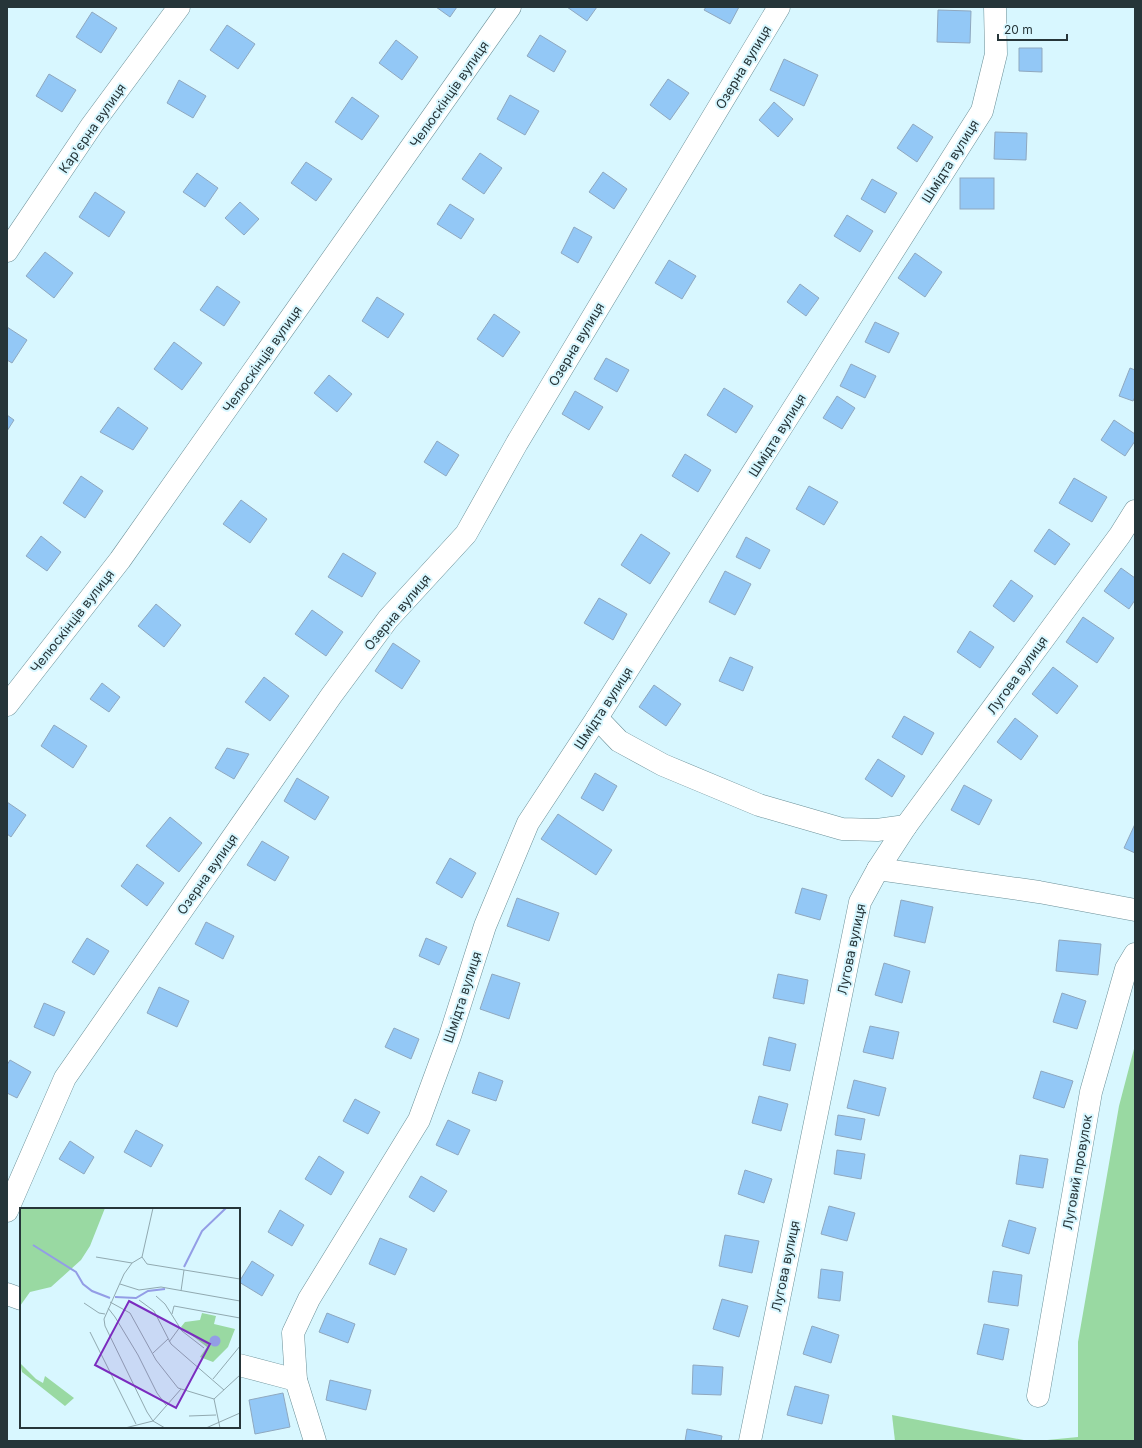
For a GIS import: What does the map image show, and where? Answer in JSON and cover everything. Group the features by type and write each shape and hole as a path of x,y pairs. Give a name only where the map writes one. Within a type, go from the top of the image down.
{"street":[{"name":"Кар'єрна вулиця","path":"7,251 92,126 179,7"},
{"name":"Челюскінців вулиця","path":"7,705 120,560 510,7"},
{"name":"Озерна вулиця","path":"7,1211 65,1078 331,696 388,619 466,534 517,443 779,7"},
{"name":"Шмідта вулиця","path":"315,1441 296,1380 293,1332 309,1299 419,1120 450,1036 485,926 528,823 597,718 982,110 996,54 995,7"},
{"name":"Лугова вулиця","path":"750,1441 860,902 878,869 906,826 1120,535 1135,510"},
{"path":"597,718 619,741 663,766 759,805 842,829 877,830 906,826"},
{"path":"878,869 1038,892 1135,910"},
{"name":"Луговий провулок","path":"1038,1396 1091,1092 1126,969 1135,954"},
{"path":"7,1294 20,1299"},
{"path":"240,1365 296,1380"}],"green space":[{"path":"1135,1045 1135,1441 1037,1441 1078,1437 1078,1342 1119,1106"},
{"path":"892,1415 1029,1441 895,1441"}],"building":[{"path":"436,7 457,7 450,17"},
{"path":"567,7 597,7 587,21"},
{"path":"706,7 739,7 730,24 704,10"},
{"path":"938,10 971,11 970,43 937,42"},
{"path":"92,12 117,28 101,53 76,37"},
{"path":"227,25 255,44 238,69 210,50"},
{"path":"540,35 566,51 554,72 527,56"},
{"path":"396,40 418,57 402,80 379,63"},
{"path":"1019,48 1042,48 1042,72 1019,71"},
{"path":"784,59 818,75 804,106 770,90"},
{"path":"49,74 76,90 62,112 36,96"},
{"path":"668,79 689,93 670,120 650,105"},
{"path":"179,80 206,96 193,118 167,103"},
{"path":"510,95 539,111 525,135 497,119"},
{"path":"352,97 379,116 362,140 335,122"},
{"path":"774,102 793,119 778,137 759,120"},
{"path":"913,124 933,137 917,162 897,148"},
{"path":"995,132 1027,133 1026,160 994,159"},
{"path":"480,153 502,168 484,194 462,179"},
{"path":"306,162 332,179 316,201 291,183"},
{"path":"603,172 627,189 614,209 589,192"},
{"path":"197,173 218,188 205,207 183,192"},
{"path":"960,178 994,178 994,209 960,209"},
{"path":"872,179 897,193 885,213 861,199"},
{"path":"95,192 125,212 109,237 79,217"},
{"path":"240,202 259,219 244,235 225,218"},
{"path":"450,204 474,219 461,239 437,224"},
{"path":"847,215 873,231 860,252 834,236"},
{"path":"574,227 592,237 578,263 561,253"},
{"path":"45,252 73,273 54,298 26,276"},
{"path":"915,253 942,272 925,297 898,278"},
{"path":"669,260 696,276 682,299 655,283"},
{"path":"800,284 819,298 806,316 787,302"},
{"path":"217,286 240,302 224,326 200,310"},
{"path":"377,297 404,314 388,338 362,321"},
{"path":"494,314 520,332 503,357 477,339"},
{"path":"875,322 899,333 889,353 865,342"},
{"path":"7,327 27,340 12,363 7,360"},
{"path":"174,342 202,363 182,390 154,369"},
{"path":"606,358 629,370 617,392 594,379"},
{"path":"851,364 876,376 865,398 840,386"},
{"path":"1130,368 1135,370 1135,397 1133,401 1119,396"},
{"path":"329,375 352,394 337,412 314,393"},
{"path":"724,388 753,406 736,433 707,415"},
{"path":"575,391 603,407 589,430 562,414"},
{"path":"837,396 855,408 842,429 823,418"},
{"path":"118,407 148,428 133,450 100,432"},
{"path":"7,415 14,420 7,431"},
{"path":"1114,420 1135,434 1135,441 1125,456 1101,440"},
{"path":"437,441 459,455 446,476 424,462"},
{"path":"685,454 711,470 698,492 672,476"},
{"path":"81,476 103,491 85,518 63,503"},
{"path":"1074,478 1107,497 1092,522 1059,503"},
{"path":"809,486 838,502 824,525 796,509"},
{"path":"241,500 267,519 250,543 223,524"},
{"path":"1049,529 1070,544 1055,565 1034,551"},
{"path":"641,534 670,553 650,584 621,565"},
{"path":"41,536 61,552 47,571 26,556"},
{"path":"746,537 770,550 760,569 736,557"},
{"path":"343,553 376,573 362,597 328,577"},
{"path":"1121,568 1135,578 1135,600 1129,609 1104,591"},
{"path":"725,571 751,584 735,615 709,602"},
{"path":"1011,580 1033,596 1014,622 993,606"},
{"path":"599,598 627,614 613,640 584,623"},
{"path":"156,604 181,625 164,647 138,626"},
{"path":"312,610 343,632 326,656 295,634"},
{"path":"1083,617 1114,638 1097,663 1066,642"},
{"path":"970,631 994,647 980,668 957,652"},
{"path":"393,643 420,661 402,689 375,671"},
{"path":"730,657 753,667 743,691 719,681"},
{"path":"1053,667 1078,686 1057,714 1032,694"},
{"path":"264,677 289,696 270,721 245,702"},
{"path":"102,683 120,697 109,712 90,699"},
{"path":"654,685 681,704 666,726 639,707"},
{"path":"904,716 934,733 922,755 892,737"},
{"path":"1015,718 1038,736 1021,760 997,742"},
{"path":"54,725 87,746 73,768 41,746"},
{"path":"227,748 249,754 234,779 215,768"},
{"path":"878,759 905,776 892,797 865,779"},
{"path":"595,773 617,786 603,811 581,798"},
{"path":"297,778 329,797 315,820 284,801"},
{"path":"964,785 992,800 979,825 951,810"},
{"path":"7,802 26,815 11,837 7,834"},
{"path":"558,814 612,850 596,875 541,839"},
{"path":"170,817 202,843 179,872 146,846"},
{"path":"1135,824 1135,853 1124,848"},
{"path":"262,841 289,857 275,881 247,865"},
{"path":"450,858 476,873 462,898 436,883"},
{"path":"137,864 164,883 147,906 121,886"},
{"path":"802,888 827,895 820,920 795,913"},
{"path":"517,898 559,913 549,941 507,926"},
{"path":"901,900 933,907 925,943 894,936"},
{"path":"206,922 234,936 223,959 195,944"},
{"path":"87,938 109,951 94,975 72,962"},
{"path":"426,938 447,947 439,965 419,956"},
{"path":"1059,940 1101,944 1098,975 1056,971"},
{"path":"884,963 910,971 902,1003 875,995"},
{"path":"492,974 520,983 509,1019 480,1009"},
{"path":"778,974 808,980 804,1004 773,998"},
{"path":"159,987 189,1001 177,1027 147,1013"},
{"path":"1062,993 1086,1001 1077,1029 1053,1022"},
{"path":"44,1003 65,1012 54,1036 34,1027"},
{"path":"870,1026 899,1032 893,1059 863,1052"},
{"path":"394,1028 419,1039 411,1059 385,1047"},
{"path":"769,1037 796,1044 790,1071 763,1065"},
{"path":"10,1060 31,1072 17,1098 7,1093 7,1065"},
{"path":"1041,1071 1073,1081 1064,1108 1033,1098"},
{"path":"479,1072 503,1081 496,1101 472,1093"},
{"path":"854,1080 886,1088 879,1116 847,1108"},
{"path":"759,1096 788,1104 781,1131 752,1123"},
{"path":"355,1099 380,1112 368,1134 343,1121"},
{"path":"838,1115 865,1119 861,1140 835,1135"},
{"path":"448,1120 470,1130 458,1155 436,1145"},
{"path":"136,1130 163,1145 151,1167 124,1152"},
{"path":"70,1141 94,1157 84,1174 59,1159"},
{"path":"837,1150 865,1154 861,1179 834,1174"},
{"path":"1020,1155 1048,1159 1043,1188 1016,1184"},
{"path":"319,1156 344,1172 331,1195 305,1179"},
{"path":"745,1170 772,1179 764,1203 738,1194"},
{"path":"421,1176 447,1191 434,1212 409,1197"},
{"path":"829,1206 855,1213 847,1241 821,1234"},
{"path":"280,1210 304,1225 292,1246 268,1232"},
{"path":"1009,1220 1036,1228 1029,1254 1002,1246"},
{"path":"725,1235 759,1241 752,1273 719,1266"},
{"path":"380,1238 407,1249 395,1275 369,1264"},
{"path":"252,1261 274,1275 262,1296 240,1283"},
{"path":"821,1269 843,1272 840,1301 818,1298"},
{"path":"993,1271 1022,1275 1018,1306 988,1302"},
{"path":"722,1299 748,1306 739,1337 713,1329"},
{"path":"327,1313 355,1324 348,1343 319,1332"},
{"path":"984,1324 1009,1329 1003,1360 977,1354"},
{"path":"812,1326 839,1335 831,1363 803,1354"},
{"path":"693,1365 723,1367 721,1395 692,1394"},
{"path":"330,1380 371,1390 366,1410 326,1400"},
{"path":"795,1386 829,1395 822,1424 787,1415"},
{"path":"283,1393 290,1427 255,1434 249,1400"},
{"path":"687,1429 722,1436 721,1441 685,1441"}]}
